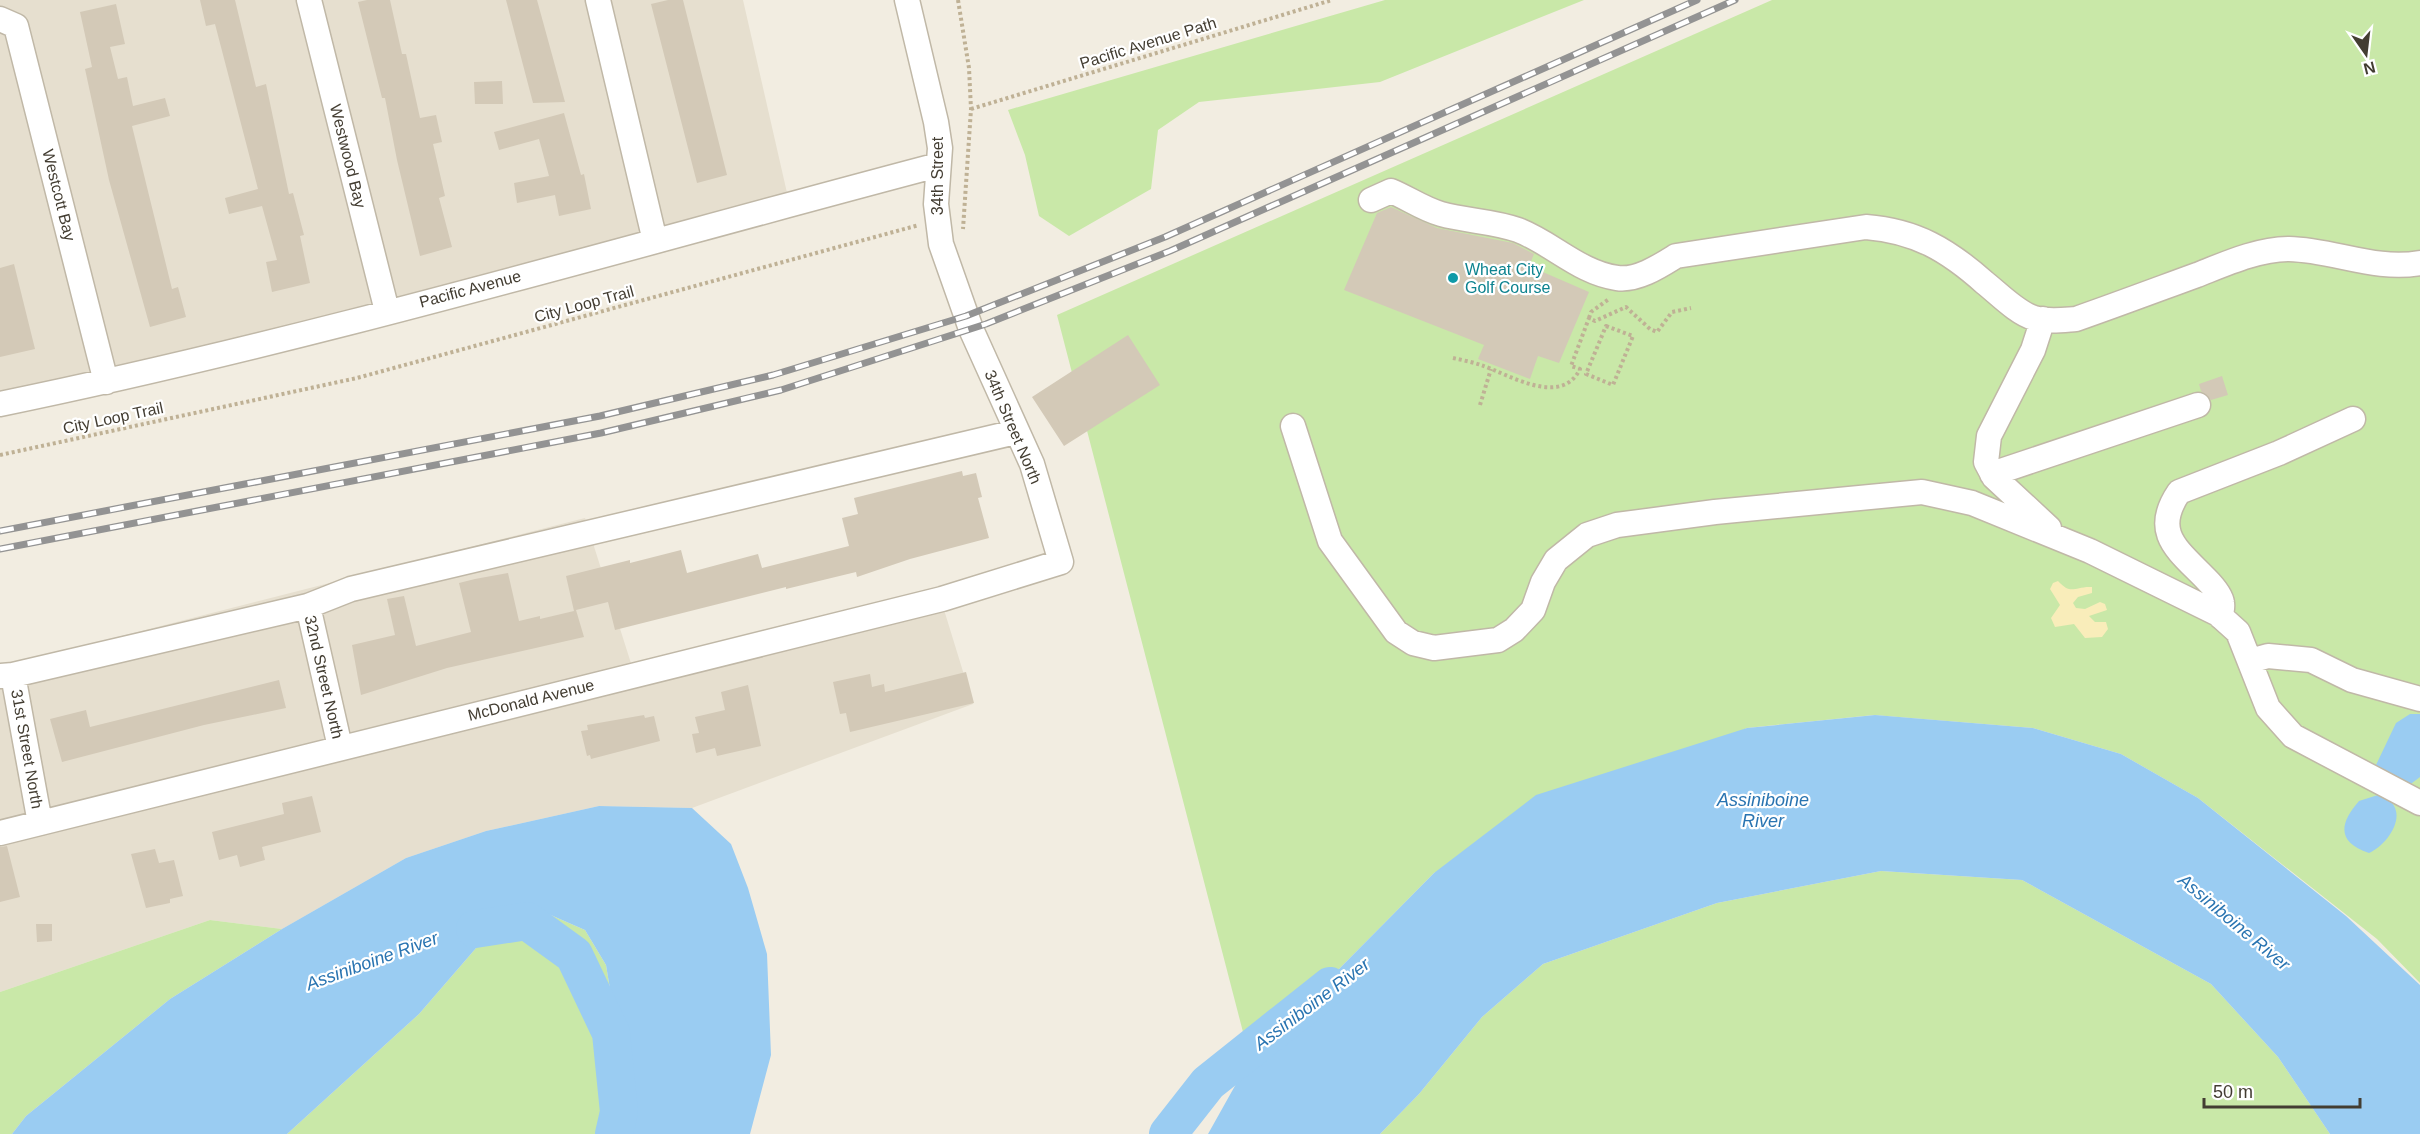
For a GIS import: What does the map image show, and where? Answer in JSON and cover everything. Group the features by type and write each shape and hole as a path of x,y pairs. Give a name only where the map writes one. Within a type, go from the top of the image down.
{"street":[{"name":"Westwood Bay","path":"309,0 387,311"},
{"path":"598,0 654,241"},
{"name":"34th Street","path":"908,0 936,122 939,165 937,220 941,244 968,323"},
{"name":"Westcott Bay","path":"0,19 16,26 106,382"},
{"name":"Pacific Avenue","path":"0,404 106,382 387,311 939,165"},
{"path":"1371,200 1391,191 1422,208 1442,215 1516,229 1548,243 1599,274 1619,278 1647,271 1676,256 1866,227 1894,229 1923,239 1962,262 2004,298 2032,318 2043,320 2076,319 2237,260 2270,251 2287,249 2315,251 2390,266 2420,263"},
{"path":"2043,320 2033,350 1989,436 1986,462 1992,474 2061,539"},
{"name":"34th Street North","path":"968,323 1032,464 1060,562"},
{"path":"1992,474 2198,405"},
{"path":"2221,617 2222,602 2213,587 2175,547 2167,533 2166,518 2174,499 2179,492 2279,453 2353,419"},
{"path":"1293,426 1330,542 1396,632 1413,643 1434,648 1498,640 1514,630 1533,610 1543,582 1556,560 1587,535 1617,525 1715,512 1922,492 1972,503 2061,539 2153,581 2221,617 2238,632 2268,708 2293,736 2420,803"},
{"path":"7,676 308,606 351,589 1016,432"},
{"name":"McDonald Avenue","path":"0,833 930,602 1060,562"},
{"name":"32nd Street North","path":"308,606 339,747"},
{"path":"2250,661 2268,656 2311,660 2352,680 2420,699"},
{"name":"31st Street North","path":"7,676 40,824"}],"path":[{"name":"City Loop Trail","path":"0,455 357,378 964,212 971,109 969,68 958,0"},
{"name":"Pacific Avenue Path","path":"971,109 1332,0"},
{"path":"1586,374 1606,326 1633,336 1613,385 1586,374 1571,366 1589,318 1595,321 1626,307 1650,330 1657,332 1672,312 1692,308"},
{"path":"1453,358 1491,369 1527,385 1567,383 1579,371"},
{"path":"1480,405 1491,369"}],"shaded area":[{"path":"0,0 743,0 790,206 0,404"},
{"path":"585,518 635,676 941,600 973,704 692,808 599,806 486,831 406,858 282,929 210,920 0,992 0,667"}],"green space":[{"path":"1385,0 1584,0 1380,82 1199,102 1158,130 1151,189 1069,236 1039,216 1025,155 1008,110"},
{"name":"Wheat City Golf Course","path":"1772,0 2420,0 2420,983 2377,939 2198,798 2121,754 2033,728 1874,715 1747,728 1434,873 1250,1059 1057,315"},
{"path":"1881,871 2022,880 2211,984 2278,1057 2330,1134 1380,1134 1419,1094 1482,1017 1543,964 1717,903"},
{"path":"546,913 585,930 606,965 619,1043 603,1134 287,1134 419,1014 483,940"},
{"path":"210,920 282,929 170,999 26,1116 12,1134 0,1134 0,992"}],"sand":[{"path":"2058,581 2070,589 2092,587 2092,593 2078,597 2073,603 2076,608 2085,609 2100,602 2105,604 2107,610 2089,616 2095,622 2106,622 2108,629 2102,637 2085,638 2074,624 2055,627 2051,618 2060,605 2050,589 2053,583"}],"water":[{"path":"2410,714 2420,714 2420,777 2408,786 2382,773 2376,765 2396,723"},
{"name":"Assiniboine River","path":"1875,715 2033,728 2121,754 2198,798 2346,916 2420,985 2420,1134 2330,1134 2278,1057 2211,984 2022,880 1881,871 1717,903 1543,964 1482,1017 1419,1094 1380,1134 1208,1134 1250,1059 1434,873 1536,795 1747,728"},
{"path":"2378,795 2391,802 2397,816 2387,838 2369,853 2351,843 2344,831 2352,809 2359,801"},
{"name":"Assiniboine River","path":"599,806 692,808 731,844 748,888 767,954 771,1055 750,1134 603,1134 619,1043 606,965 585,930 546,913 483,940 419,1014 287,1134 12,1134 26,1116 170,999 282,929 406,858 486,831"}],"building":[{"path":"200,0 235,0 256,87 266,84 289,194 293,193 304,235 300,236 310,283 272,292 266,262 277,260 262,206 229,214 225,198 258,189 215,24 206,26"},
{"path":"390,0 402,54 406,54 420,118 436,115 442,142 433,144 445,196 439,198 452,247 420,256 385,98 382,98 358,2"},
{"path":"506,0 537,0 565,102 533,103"},
{"path":"668,0 683,0 727,175 697,183 651,4"},
{"path":"116,4 125,44 110,47 118,79 127,77 133,106 165,98 170,116 132,126 172,289 178,287 186,317 150,327 109,180 85,69 92,67 80,12"},
{"path":"502,81 503,104 475,104 474,82"},
{"path":"564,113 581,175 584,174 591,209 559,216 555,195 517,203 514,183 549,176 539,139 499,150 494,132"},
{"name":"Wheat City Golf Course","path":"1391,207 1437,228 1513,243 1534,254 1529,266 1589,292 1559,363 1538,356 1530,379 1478,359 1484,345 1344,290 1377,213"},
{"path":"14,264 35,349 0,357 0,268"},
{"path":"1128,335 1160,385 1064,446 1032,397"},
{"path":"2222,376 2228,395 2211,400 2201,391 2199,384"},
{"path":"962,471 963,476 976,473 982,497 978,498 989,538 910,559 857,577 856,572 786,589 786,587 615,630 608,602 576,610 584,637 447,668 361,695 352,645 395,635 387,599 404,596 416,646 471,632 459,583 475,579 508,573 519,621 540,616 540,619 574,611 566,576 630,560 630,563 681,550 687,573 758,554 762,568 849,546 842,518 858,514 854,498"},
{"path":"966,672 974,703 850,732 846,713 840,714 833,682 870,674 872,687 884,684 885,692"},
{"path":"279,680 286,708 204,725 62,762 50,719 86,710 90,727"},
{"path":"748,685 761,746 717,756 715,748 696,753 692,734 699,733 695,717 725,710 721,692"},
{"path":"644,715 645,718 654,716 660,741 591,759 590,755 587,756 581,731 588,730 587,725"},
{"path":"312,796 321,832 262,847 265,860 240,867 237,855 219,860 212,832 284,814 282,803"},
{"path":"7,846 20,897 0,902 0,847"},
{"path":"155,849 159,863 174,860 183,896 170,899 170,903 146,908 131,854"},
{"path":"36,924 52,924 52,941 37,942"}],"waterway":[{"name":"Assiniboine River","path":"475,929 527,921 574,955 611,1033 619,1112 614,1134"},
{"name":"Assiniboine River","path":"1168,1134 1208,1083 1330,986"}],"railway":[{"path":"0,531 600,416 773,375 966,316 1165,237 1697,0"},
{"path":"0,549 601,433 781,390 986,324 1170,251 1735,0"}],"place":[{"name":"Wheat City Golf Course","path":"1453,278"}]}
